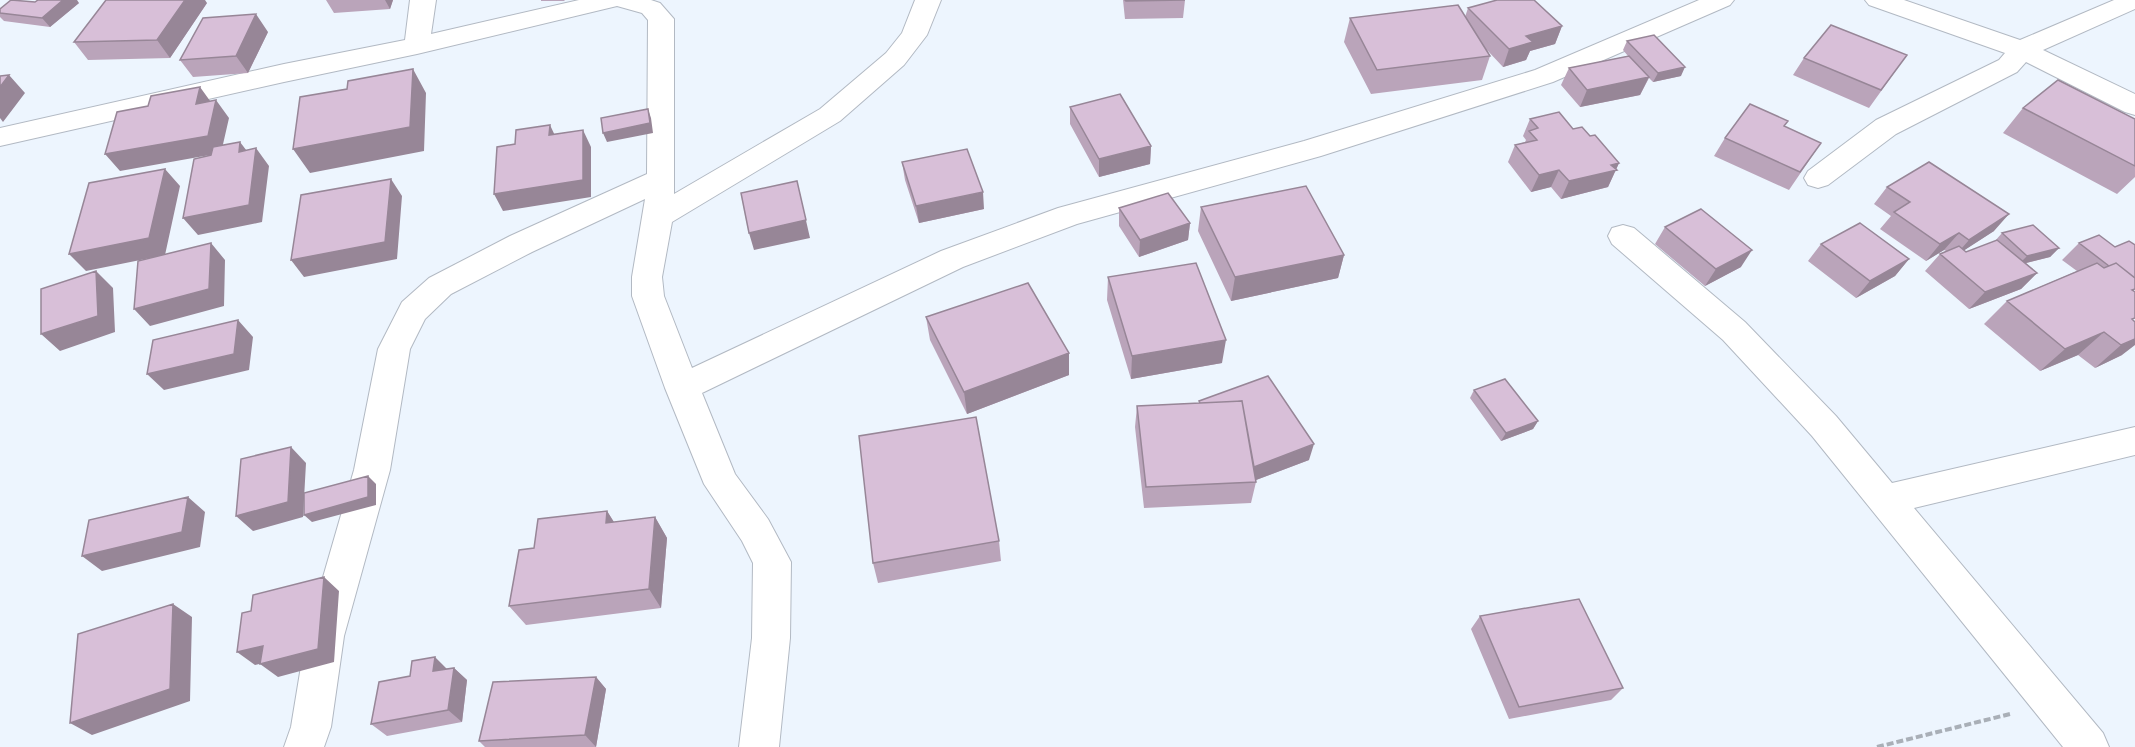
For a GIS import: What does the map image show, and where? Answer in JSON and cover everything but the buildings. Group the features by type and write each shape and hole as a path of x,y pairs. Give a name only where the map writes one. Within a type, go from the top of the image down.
{"street":[{"path":"417,46 423,0"},
{"path":"0,137 284,73 417,46 611,0"},
{"path":"658,217 830,116 895,59 914,35 928,0"},
{"path":"682,388 952,260 1058,220 1139,195 1311,149 1513,87 1584,60 1721,0"},
{"path":"1878,0 2023,49 2097,84 2135,106"},
{"path":"1818,178 1886,127 2008,66 2023,49 2135,0"},
{"path":"647,3 661,19 661,179 658,217 647,277 648,296 682,388 722,484 755,530 772,562 771,638 759,747"},
{"path":"304,747 311,727 325,636 372,470 394,349 413,311 440,286 521,244 661,179"},
{"path":"1623,236 1734,331 1824,426 2055,703 2088,747"},
{"path":"1884,500 2135,441"}],"path":[{"path":"1877,747 2055,703"}]}
